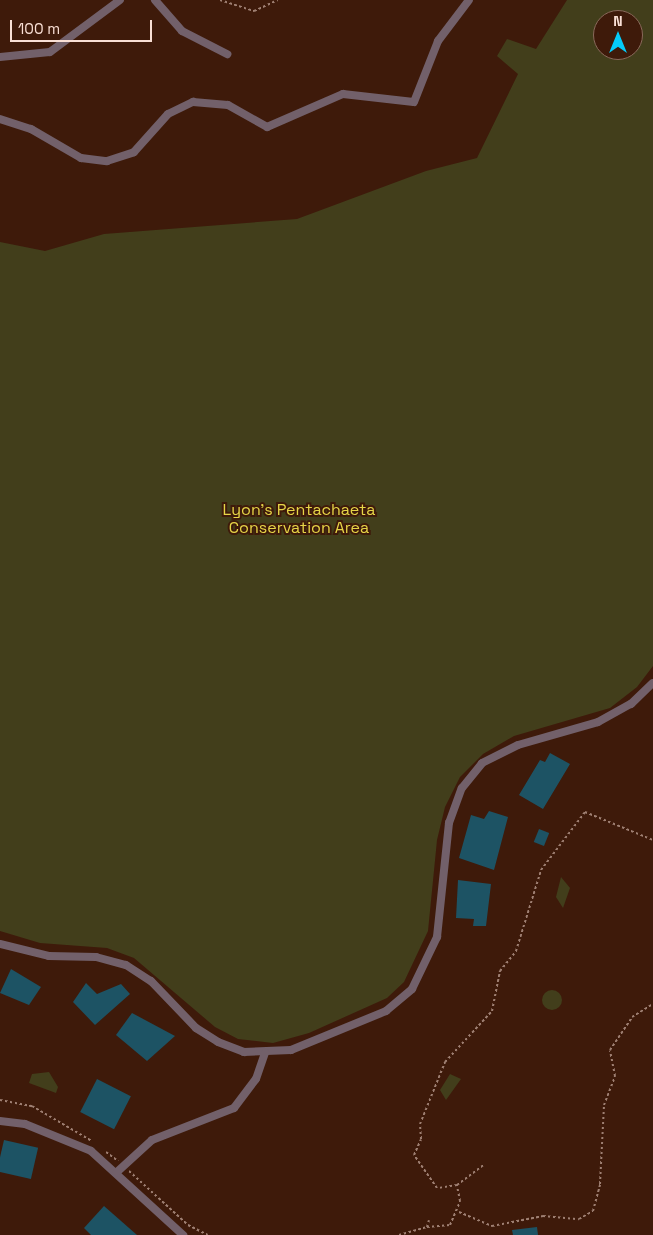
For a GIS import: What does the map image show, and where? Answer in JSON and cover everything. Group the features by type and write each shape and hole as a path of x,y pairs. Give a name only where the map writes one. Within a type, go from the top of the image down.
{"street":[{"path":"0,57 50,52 120,0"},
{"path":"155,0 182,31 227,54"},
{"path":"0,119 31,129 81,158 107,161 134,152 168,114 193,102 228,105 267,127 343,94 414,102 438,41 469,0"},
{"path":"0,944 49,956 96,957 126,965 151,981 196,1028 218,1042 244,1052 265,1053 292,1050 386,1011 412,989 437,937 449,823 462,788 482,764 518,745 598,722 631,704 653,683"},
{"path":"117,1172 152,1140 234,1108 256,1079 265,1053"},
{"path":"0,1121 69,1138 117,1172 183,1235"}],"path":[{"path":"220,0 254,11 278,0"},
{"path":"484,1165 457,1185 436,1188 414,1155 421,1138 420,1124 446,1062 492,1011 500,971 516,952 541,870 585,812 653,840"},
{"path":"459,1212 492,1226 543,1216 579,1219 593,1211 600,1184 604,1105 615,1076 610,1050 632,1017 653,1004"},
{"path":"399,1235 427,1227 445,1228 459,1212 457,1185"},
{"path":"427,1227 429,1220"}],"green space":[{"name":"Lyon's Pentachaeta Conservation Area","path":"567,0 653,0 653,666 637,687 610,708 514,736 483,754 460,777 445,807 437,840 428,931 404,982 387,998 309,1033 273,1043 238,1039 215,1027 134,958 107,948 40,943 0,931 0,242 45,251 104,234 297,219 426,171 477,158 518,74 497,56 507,39 536,49"},
{"path":"561,877 570,888 563,908 556,897"},
{"path":"548,990 556,990 562,996 562,1004 556,1010 548,1010 542,1004 542,996"},
{"path":"49,1072 58,1087 56,1093 29,1083 32,1074"},
{"path":"450,1074 461,1079 446,1100 440,1090"}],"building":[{"path":"550,753 570,764 543,809 519,795 540,760 545,762"},
{"path":"489,811 508,817 494,870 459,858 471,815 484,819"},
{"path":"539,829 549,833 544,846 534,842"},
{"path":"458,880 491,884 486,926 473,926 474,919 456,918"},
{"path":"11,969 41,987 29,1005 0,993"},
{"path":"86,983 97,994 121,984 130,994 95,1025 73,1002"},
{"path":"132,1013 175,1036 147,1061 116,1035"},
{"path":"97,1079 131,1096 114,1129 80,1112"},
{"path":"4,1140 38,1148 31,1179 0,1172 0,1157"},
{"path":"104,1206 137,1235 91,1235 84,1228"},
{"path":"537,1227 538,1235 513,1235 512,1230"}]}
